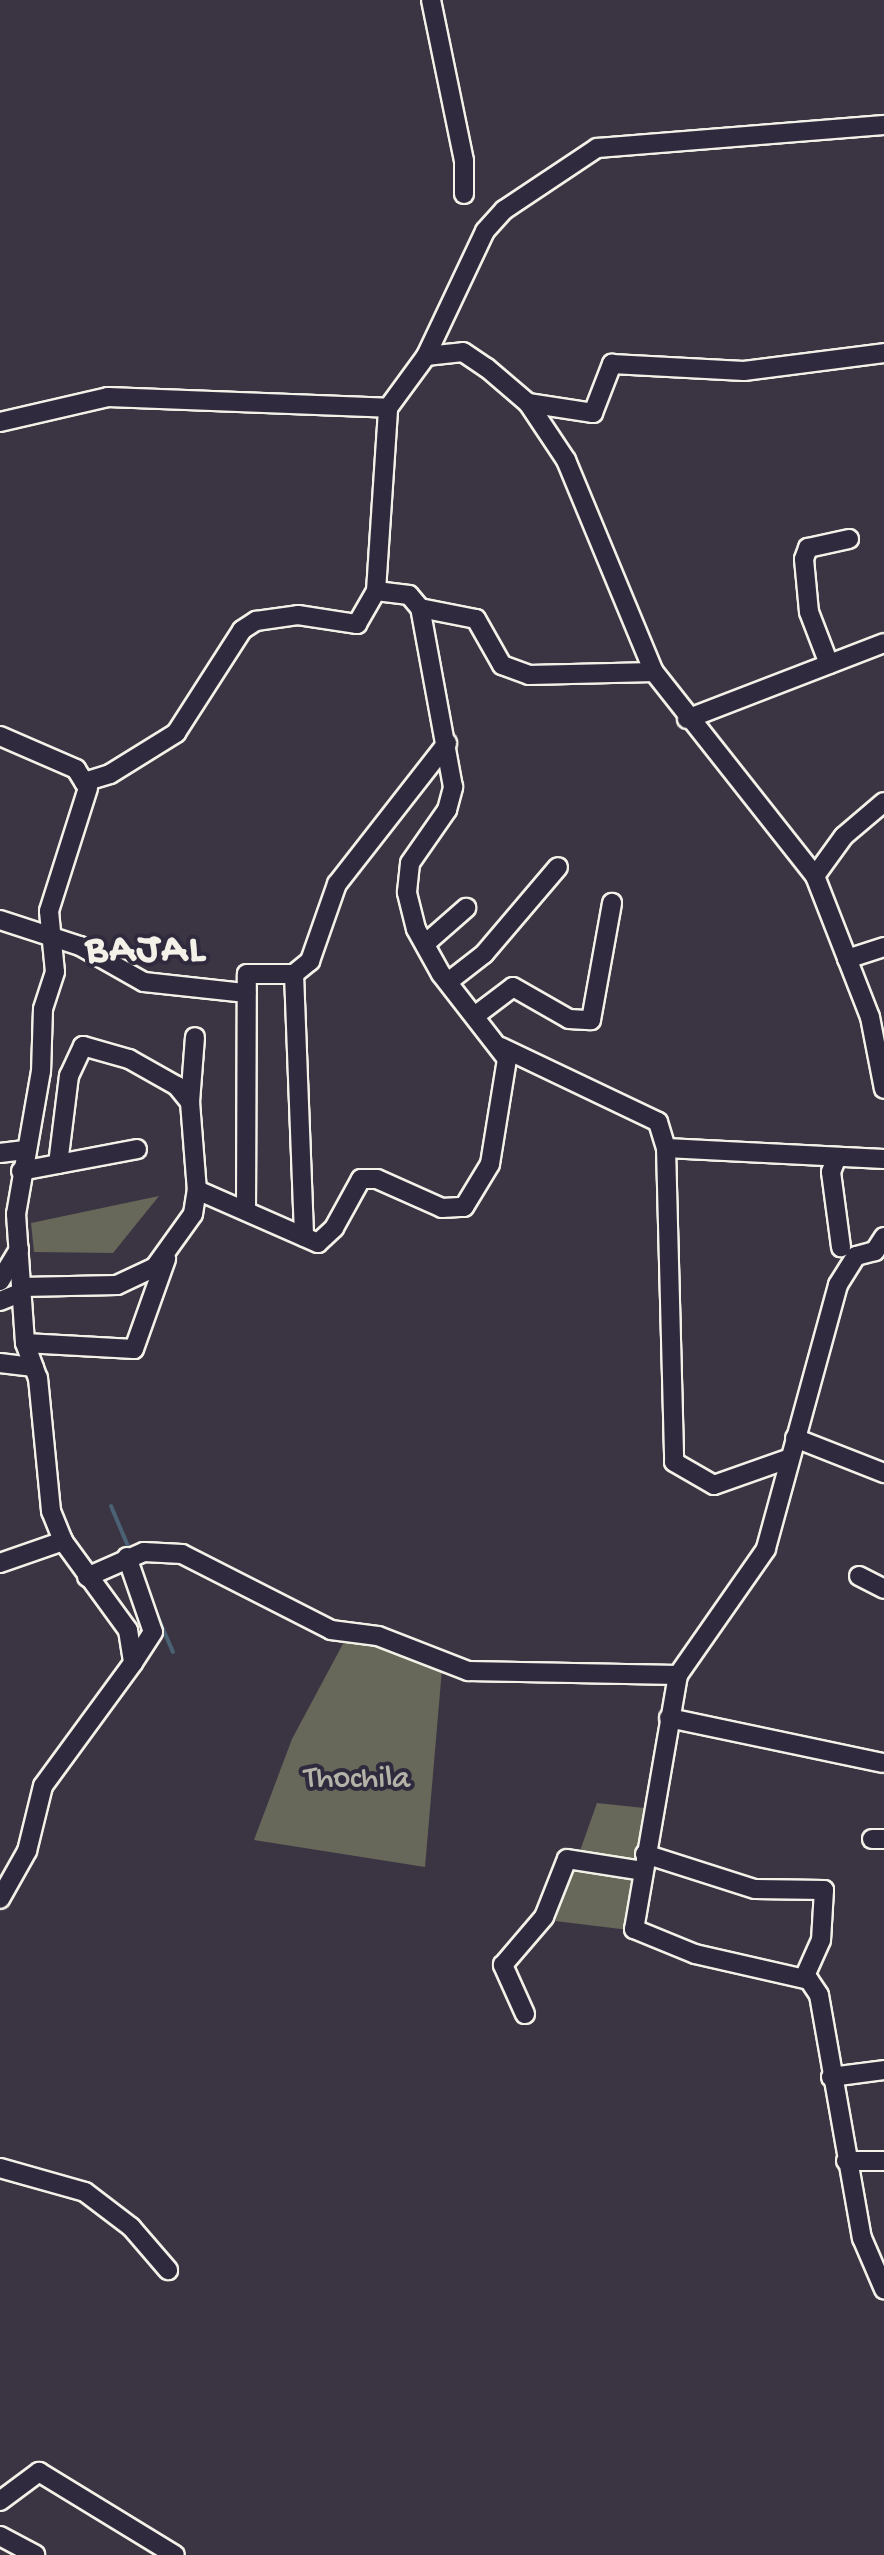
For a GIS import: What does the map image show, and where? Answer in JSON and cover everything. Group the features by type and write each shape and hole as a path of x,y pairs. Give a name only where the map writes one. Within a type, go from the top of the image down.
{"street":[{"path":"432,0 464,161 464,194"},
{"path":"84,782 110,774 176,733 242,630 256,620 298,615 358,624 376,591 388,408 426,356 484,231 504,210 596,148 884,125"},
{"path":"426,356 463,352 528,403 593,514 654,672 815,876 870,1017 884,1089"},
{"path":"528,403 593,413 612,364 744,371 884,352"},
{"path":"0,422 108,397 388,408"},
{"path":"829,664 809,612 804,559 808,548 848,539"},
{"path":"197,1190 318,1243 334,1228 362,1180 377,1179 442,1208 464,1208 490,1164 499,1132 507,1059 448,982 425,944 407,892 410,863 447,810 453,787 447,743 420,608 409,595 376,591"},
{"path":"420,608 476,619 502,665 529,675 654,672"},
{"path":"688,719 884,643"},
{"path":"0,736 76,769 84,782 84,813 49,911 55,936 41,1071 21,1171 19,1249 25,1343 34,1368 51,1510 63,1541 128,1630 132,1663"},
{"path":"246,1211 246,993 250,970 294,974 316,954 338,884 447,743"},
{"path":"815,876 844,836 884,802"},
{"path":"448,982 484,954 558,867"},
{"path":"476,1014 513,988 569,1020 591,1020 612,903"},
{"path":"425,944 466,908"},
{"path":"0,920 55,936 144,982 246,993"},
{"path":"848,959 884,947"},
{"path":"294,974 304,1237"},
{"path":"0,1301 22,1290 117,1285 155,1267 193,1214 197,1190 190,1102 195,1038"},
{"path":"58,1164 69,1076 82,1046 129,1059 177,1086 190,1102"},
{"path":"501,1047 658,1122 666,1148 674,1462 714,1485 788,1458"},
{"path":"666,1148 884,1160"},
{"path":"21,1171 137,1149"},
{"path":"0,1153 24,1150"},
{"path":"836,1157 831,1172 841,1247"},
{"path":"884,1237 875,1251 856,1256 838,1285 766,1549 678,1675 634,1928 644,1937 804,1978 818,1995 862,2238 884,2289"},
{"path":"25,1343 134,1349 172,1243"},
{"path":"0,1281 19,1249"},
{"path":"0,1363 34,1368"},
{"path":"796,1438 884,1473"},
{"path":"0,1563 63,1541"},
{"path":"87,1577 131,1556 182,1554 331,1630 378,1636 468,1670 678,1675"},
{"path":"3,1886 27,1851 43,1786 153,1632 131,1556"},
{"path":"858,1576 884,1590"},
{"path":"668,1718 882,1763"},
{"path":"525,2014 503,1965 544,1917 566,1859 644,1862 755,1889 824,1890 821,1940 804,1978"},
{"path":"831,2077 884,2070"},
{"path":"846,2162 884,2162"},
{"path":"0,2168 85,2192 131,2227 168,2270"},
{"path":"0,2501 39,2472 176,2555"},
{"path":"0,2536 35,2555"}],"green space":[{"path":"159,1196 113,1253 34,1252 31,1223"},
{"name":"Thochila","path":"367,1639 442,1669 425,1867 254,1840 292,1739 345,1640"},
{"path":"597,1803 644,1808 629,1930 555,1921"}],"waterway":[{"path":"111,1506 130,1551"},
{"path":"153,1606 173,1652"}],"district":[{"name":"BAJAL","path":"146,952"}]}
